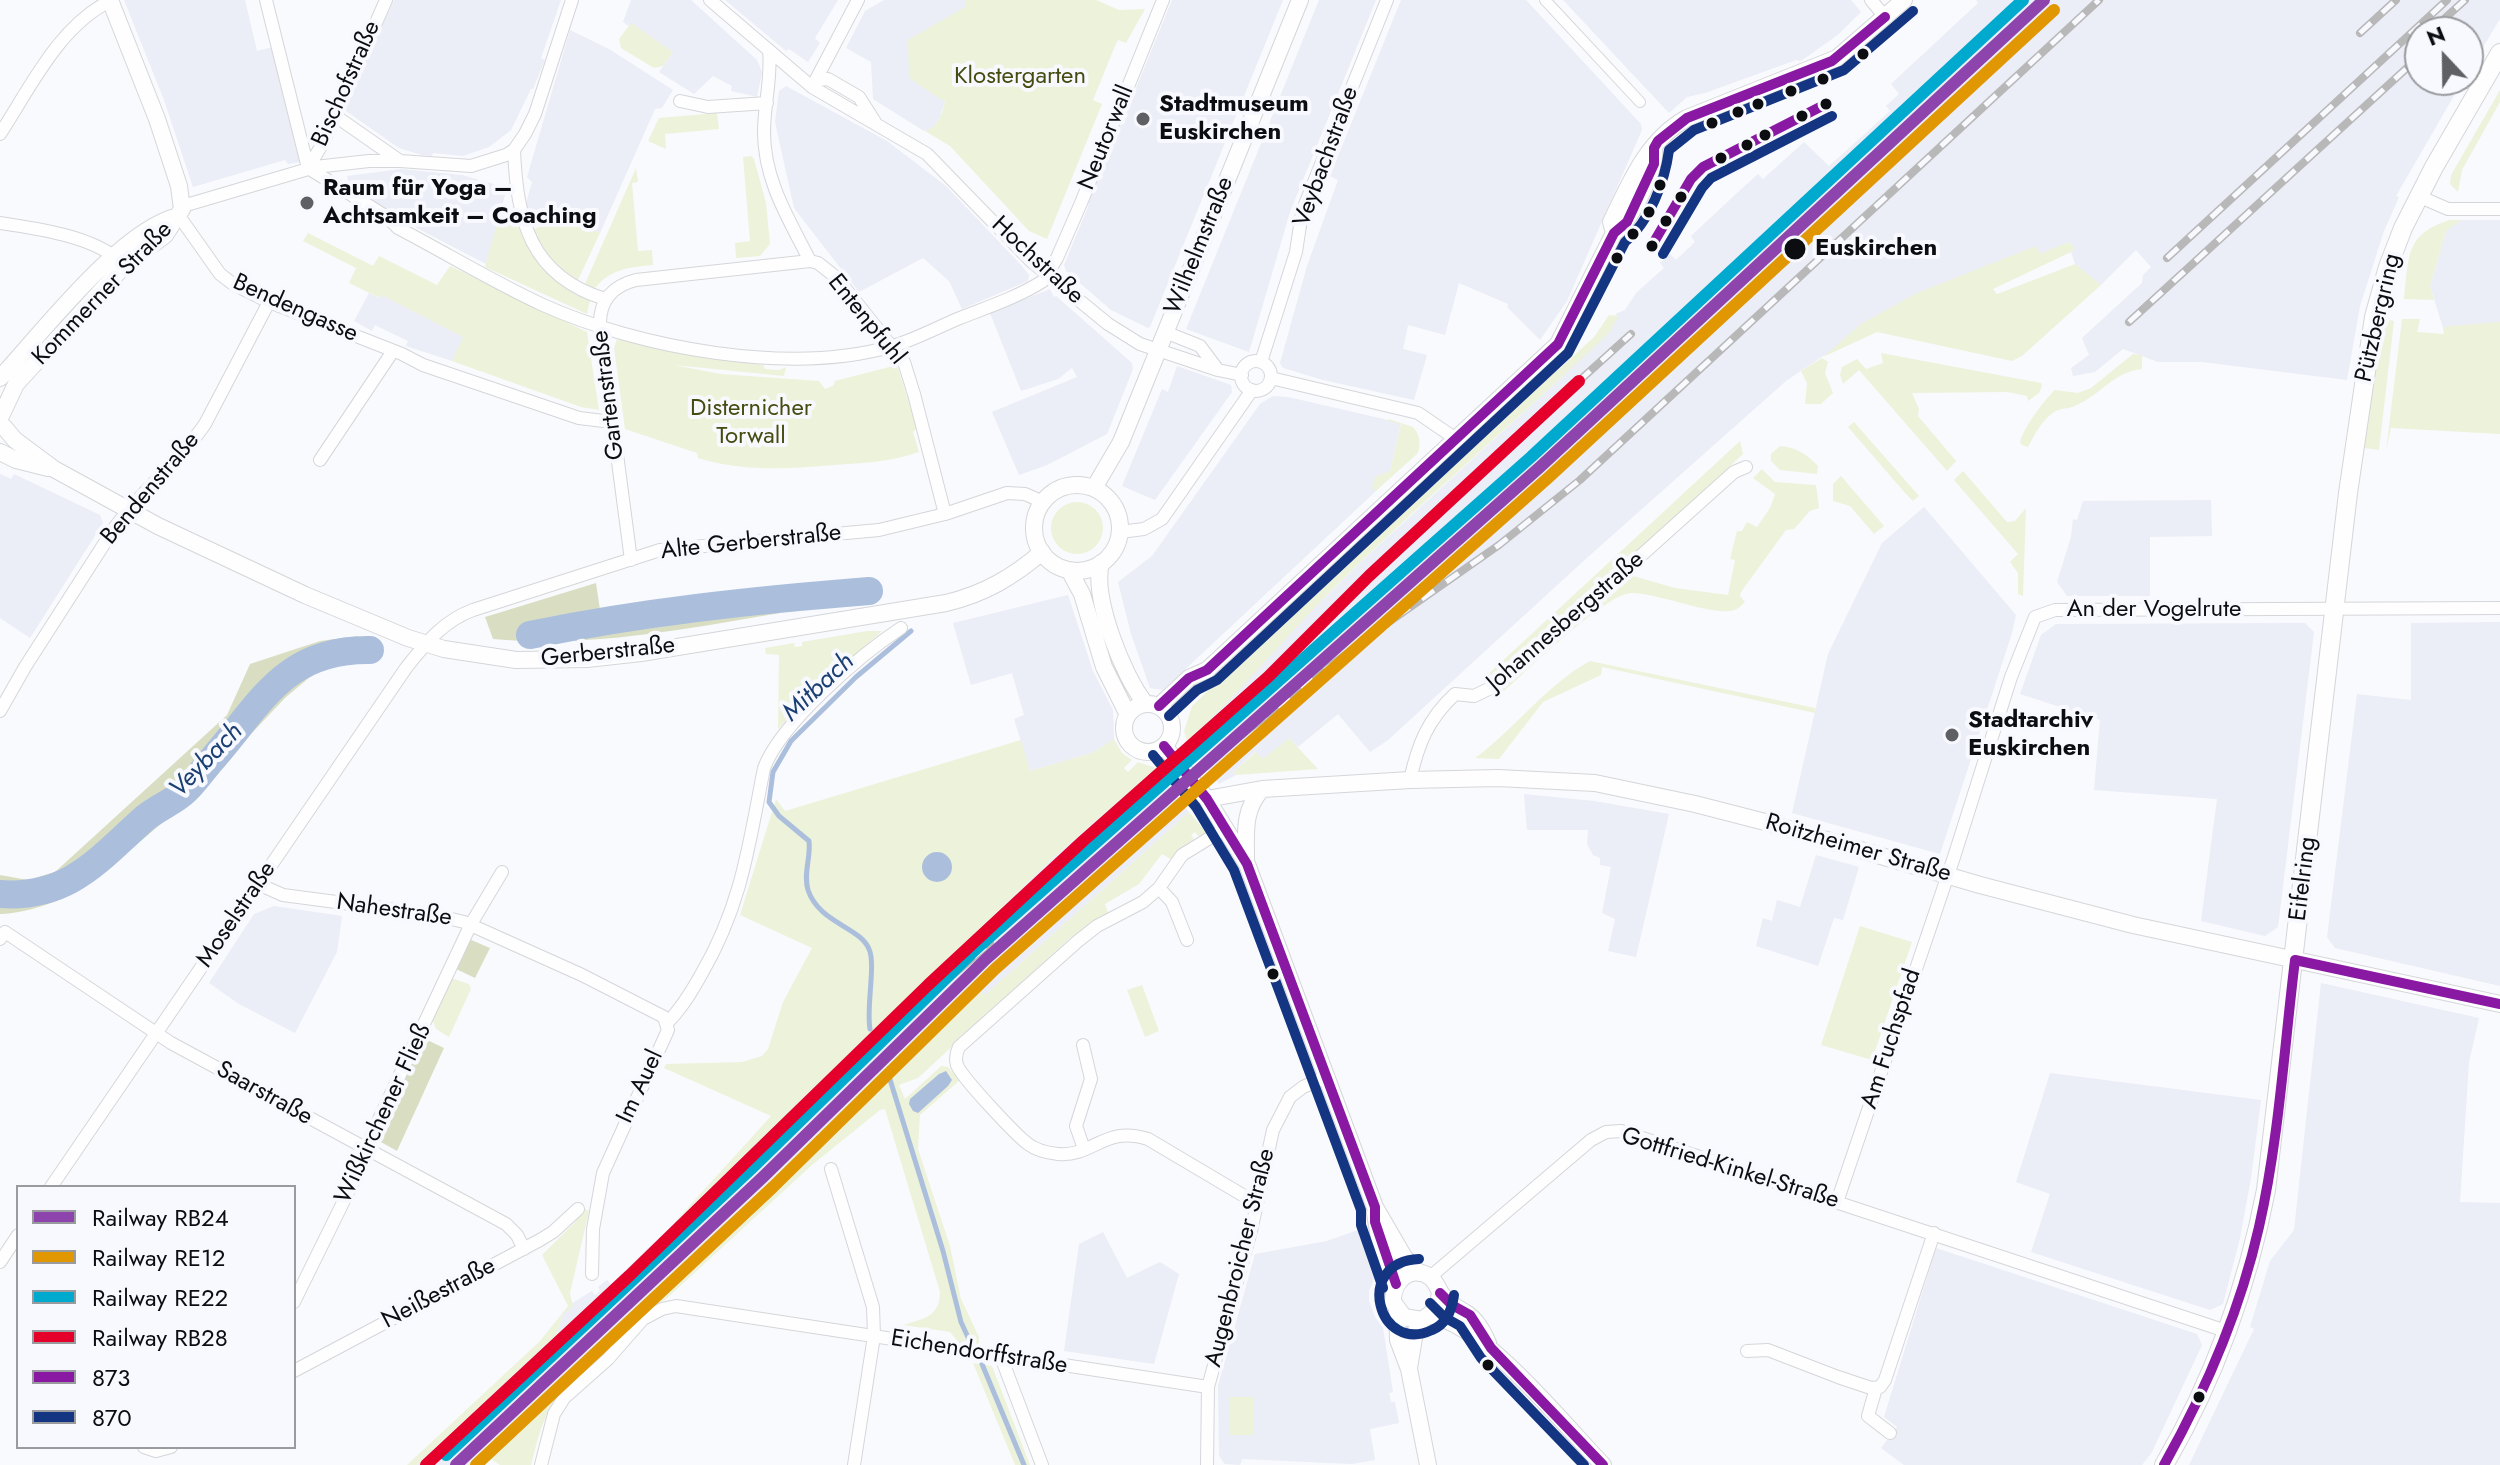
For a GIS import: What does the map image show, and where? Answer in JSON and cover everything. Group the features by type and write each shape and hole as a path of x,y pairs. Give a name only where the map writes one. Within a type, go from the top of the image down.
{"main road":[{"name":"Pützbergring","path":"2336,608 2371,330 2393,249 2418,196 2500,53"},
{"name":"Eifelring","path":"2164,1465 2202,1396 2229,1332 2253,1251 2266,1190 2336,608"}],"street":[{"path":"0,134 60,44 85,18 110,0 177,178 181,211"},
{"path":"266,0 308,168 387,217 398,228 512,290 600,326 673,344 788,358 837,357 892,346 1034,287 1048,276"},
{"name":"Bischofstraße","path":"308,168 323,143 386,0"},
{"path":"572,0 535,114 514,150 519,212 535,246 565,281 605,299"},
{"path":"710,0 812,87 858,0"},
{"name":"Neutorwall","path":"1048,276 1163,0"},
{"name":"Wilhelmstraße","path":"1094,488 1121,442 1300,0"},
{"name":"Veybachstraße","path":"1261,362 1296,252 1302,212 1387,0"},
{"path":"1545,0 1640,102"},
{"path":"1871,0 1885,17"},
{"path":"1101,563 1098,575 1113,641 1133,687 1158,709 1172,735 1164,746 1148,752 1132,746 1125,734 1128,715 1135,707 1158,709 1178,705 1202,680 1207,670 1558,344 1614,233 1611,222 1640,162 1667,131 1687,118 1838,58 1904,0"},
{"name":"Entenpfuhl","path":"769,50 764,132 768,168 778,201 810,261 818,263 837,278 892,346 909,374 945,514"},
{"path":"680,101 708,107 767,98 778,78 797,76"},
{"name":"Hochstraße","path":"812,87 819,80 828,79 859,97 875,123 934,160 1048,276 1121,333 1158,350 1242,375"},
{"path":"334,115 400,161"},
{"name":"Kommerner Straße","path":"1,424 16,384 119,261 149,227 159,221 308,168 369,161 471,166 514,150"},
{"path":"2418,196 2448,209 2500,209"},
{"name":"Bendengasse","path":"181,211 220,274 269,302 423,365 568,415 612,422"},
{"path":"0,223 96,246 119,261"},
{"name":"Kommerner Straße","path":"0,378 119,261"},
{"name":"Gartenstraße","path":"631,560 600,326 605,299 619,286 636,280 810,261"},
{"name":"Bendenstraße","path":"0,711 25,667 128,510 200,432 269,302"},
{"path":"1165,332 1200,346 1218,370"},
{"path":"320,460 393,351"},
{"path":"1120,532 1144,529 1162,519 1252,390 1266,387 1271,378 1269,369 1261,362 1251,363 1242,375 1244,384 1252,390"},
{"path":"1271,378 1418,413 1456,439"},
{"name":"Gerberstraße","path":"1,424 15,440 54,469 128,510 305,595 425,644 477,655 530,661 641,653 962,599 1009,578 1042,552"},
{"name":"Gerberstraße","path":"0,452 16,460 54,469"},
{"name":"Johannesbergstraße","path":"1410,780 1425,730 1440,708 1455,694 1474,696 1497,685 1734,472 1746,467"},
{"path":"1069,570 1089,569 1101,563 1114,550 1120,532 1114,506 1094,488 1066,486 1053,492 1043,502 1034,526 1042,552 1051,561 1069,570 1078,582 1104,667 1128,715"},
{"name":"Alte Gerberstraße","path":"425,644 442,627 461,615 660,550 879,530 945,514 1007,493 1025,494 1043,502"},
{"name":"An der Vogelrute","path":"1947,875 2011,677 2035,617 2055,610 2500,608"},
{"path":"667,1023 681,1009 709,962 730,915 745,873 769,753 816,700 901,628"},
{"name":"Moselstraße","path":"52,1185 425,644"},
{"path":"1164,746 1207,799 1247,864 1375,1207 1404,1257 1440,1293 1475,1321 1491,1348"},
{"name":"Roitzheimer Straße","path":"1207,799 1262,789 1410,780 1498,778 1605,785 1751,818 2133,925 2500,1004"},
{"path":"1247,864 1246,816 1262,789"},
{"path":"1226,828 1182,855 1159,888 1133,910 1089,931 957,1051 956,1057 961,1072 1027,1144 1054,1153 1070,1153 1114,1135 1138,1136 1256,1203"},
{"name":"Nahestraße","path":"258,884 283,895 435,915 471,924 502,872"},
{"name":"Am Fuchspfad","path":"1837,1202 1947,875"},
{"path":"1159,888 1172,902 1187,940"},
{"name":"Im Auel","path":"471,924 658,1012 667,1023 668,1030 603,1173 593,1229 592,1274"},
{"name":"Wißkirchener Fließ","path":"296,1298 471,924"},
{"name":"Saarstraße","path":"2,935 155,1033 506,1224 517,1235 524,1249"},
{"path":"1083,1045 1091,1079 1077,1122 1084,1149"},
{"name":"Augenbroicher Straße","path":"1207,1465 1208,1387 1273,1130 1284,1105 1296,1091 1326,1077"},
{"name":"Gottfried-Kinkel-Straße","path":"1424,1275 1584,1146 1612,1131 1631,1134 2229,1332"},
{"name":"Eichendorffstraße","path":"831,1169 871,1294 874,1336 1208,1387"},
{"path":"1375,1207 1379,1238 1396,1284"},
{"name":"Neißestraße","path":"296,1370 524,1249 553,1232 578,1209"},
{"path":"1747,1351 1768,1350 1838,1377 1880,1387 1885,1380 1934,1233"},
{"path":"0,1262 16,1238"},
{"path":"1424,1275 1405,1276 1396,1284 1392,1297 1397,1311 1398,1340 1409,1369 1428,1465"},
{"path":"1409,1369 1415,1332 1438,1306 1440,1293"},
{"path":"541,1465 554,1414 564,1398 608,1359 635,1326 662,1309 684,1305 874,1336 854,1465"},
{"path":"1397,1311 1408,1319 1450,1321 1491,1348 1603,1465"},
{"path":"1001,1357 1042,1465"},
{"path":"1876,1388 1868,1416 1890,1433"}],"shaded area":[{"path":"124,0 245,0 257,51 273,47 301,162 288,164 285,160 193,187 164,100"},
{"path":"394,0 561,0 541,58 545,60 533,89 511,130 489,147 463,156 422,155 399,148 343,109"},
{"path":"631,0 691,0 757,60 762,72 757,97 731,91 732,86 713,76 694,94 659,72 673,52 623,22"},
{"path":"725,0 838,0 815,38 820,43 808,62 789,49 786,51"},
{"path":"884,0 965,0 966,7 915,81 945,102 942,115 932,129 924,131 873,99 871,62 846,48 865,11"},
{"path":"1172,0 1283,0 1148,328 1111,310 1066,271 1064,265 1088,207 1091,188 1100,176"},
{"path":"1319,0 1376,0 1290,212 1249,352 1186,329"},
{"path":"1401,0 1526,0 1641,124 1642,130 1567,301 1540,340 1507,307 1508,304 1459,283 1445,335 1408,325 1403,349 1427,355 1414,400 1323,380 1283,368 1280,363 1307,266 1338,180 1330,176"},
{"path":"1563,0 1851,0 1861,12 1839,34 1801,61 1796,60 1687,97 1669,113"},
{"path":"1976,0 2500,0 2500,19 2484,46 2484,16 2404,16 2404,96 2454,96 2396,196 2399,197 2384,231 2360,306 2347,380 2202,362 2158,362 2123,349 2095,372 2073,376 2071,368 2089,355 2082,338 2142,283 2143,275 2151,267 2136,250 2101,285 2075,264 2071,252 2075,248 2068,242 2040,255 2036,247 1823,356 1786,381 1388,740 1370,752 1338,714 1298,747 1289,738 1263,760 1255,752 1233,772 1236,775 1219,784 1186,742 1302,620 1563,376 1615,314 1625,310 1636,293 1664,268 1660,263 1670,254 1676,260 1695,242 1691,236 1758,174 1763,179 1804,142 1829,166 1890,111 1886,106 1899,94 1891,84 1978,3"},
{"path":"570,30 609,49 673,90 662,108 655,109 600,233 558,219 540,227 535,214 524,211 532,182 527,177"},
{"path":"786,86 887,141 946,186 1021,265 1029,275 1028,281 962,309 949,281 923,258 859,292 794,208 775,122 779,91"},
{"path":"401,169 462,175 507,188 486,264 409,224 349,186 347,176"},
{"path":"2461,220 2500,220 2500,323 2443,328 2430,286 2446,231"},
{"path":"1050,289 1054,297 1132,363 1133,369 1107,434 1047,465 1019,475 992,412 1077,377 1072,368 1058,379 1021,391 990,313"},
{"path":"369,293 379,298 382,295 464,337 452,361 406,346 408,341 375,325 372,331 354,321"},
{"path":"1177,366 1231,385 1232,392 1155,500 1122,486 1162,389 1168,392"},
{"path":"1273,396 1401,423 1390,471 1372,487 1376,491 1163,690 1150,688 1131,634 1118,582 1152,556 1260,404"},
{"path":"0,474 11,479 14,474 100,515 103,523 30,638 0,618"},
{"path":"2211,500 2212,536 2150,537 2150,596 2067,596 2057,582 2071,537 2073,519 2077,520 2083,501"},
{"path":"1924,507 2016,615 1940,854 1792,813 1828,654 1882,543"},
{"path":"1068,595 1093,671 1113,710 1114,739 1092,753 1030,771 1014,719 1024,715 1012,673 971,685 953,623"},
{"path":"2500,622 2500,986 2335,948 2327,937 2357,694 2411,700 2411,623"},
{"path":"2305,623 2314,632 2278,927 2265,936 2201,921 2217,799 2094,790 2100,720 2020,694 2041,635 2056,624"},
{"path":"1156,768 1189,812 985,995 972,986 631,1315 467,1465 417,1465 557,1334 562,1315 571,1304 592,1291 595,1295 600,1290 598,1287 607,1280 611,1284 1053,858"},
{"path":"1524,794 1594,801 1669,814 1636,957 1608,951 1615,919 1602,913 1611,867 1600,865 1600,858 1593,855 1587,844 1588,830 1527,830"},
{"path":"1816,855 1859,867 1843,920 1834,918 1818,966 1756,946 1763,918 1772,921 1777,900 1800,907"},
{"path":"274,906 342,916 337,952 295,1033 239,1004 209,983 254,914"},
{"path":"2321,983 2479,1018 2469,1062 2460,1202 2500,1203 2500,1465 2189,1465 2254,1329 2250,1327 2270,1261 2294,1230"},
{"path":"2050,1073 2261,1100 2240,1238 2223,1304 2210,1310 2031,1252 2050,1194 2016,1182"},
{"path":"1358,1230 1374,1279 1369,1301 1383,1328 1393,1392 1389,1393 1391,1402 1395,1402 1399,1423 1370,1429 1375,1460 1352,1464 1242,1459 1240,1465 1225,1464 1219,1456 1218,1386 1255,1254 1327,1241"},
{"path":"1103,1232 1127,1278 1160,1262 1179,1274 1154,1364 1064,1351 1079,1244"},
{"path":"1936,1248 2197,1334 2202,1345 2152,1452 2142,1465 1904,1465 1881,1448 1897,1427 1884,1417"}],"green space":[{"name":"Klostergarten","path":"965,0 1096,0 1119,10 1145,9 1126,43 1118,40 1115,46 1093,100 1102,104 1047,239 1029,231 950,146 925,131 937,123 945,102 909,78 908,40 965,7"},
{"path":"631,23 673,52 663,66 654,68 621,48 619,39"},
{"path":"2500,90 2500,102 2462,170 2458,192 2450,184 2451,175"},
{"path":"717,113 719,129 665,134 666,149 648,141 659,118"},
{"path":"751,156 766,203 770,244 760,256 736,258 735,243 750,241 743,157"},
{"path":"636,168 638,182 632,183 638,251 652,250 653,265 614,273 595,288 584,286"},
{"path":"499,216 515,220 524,239 556,280 590,300 587,314 485,267"},
{"path":"558,219 600,233 577,282 552,260 532,230"},
{"path":"2450,220 2461,220 2446,231 2430,286 2434,300 2404,299 2409,260 2417,240 2424,232"},
{"path":"308,233 373,266 379,256 437,285 450,266 587,332 599,410 581,407 452,361 463,337 382,295 380,298 349,283 356,268 303,241"},
{"path":"2068,242 2075,248 2071,252 1993,289 1997,294 2075,264 2101,285 2022,356 2012,361 1877,332 1823,357 1861,324 1917,293 2036,246 2040,254"},
{"path":"1609,315 1619,316 1608,334 1339,583 1187,741 1184,731 1192,706 1546,374 1557,371 1594,337"},
{"path":"2402,319 2420,319 2417,332 2444,334 2443,328 2449,326 2500,322 2500,434 2391,428 2386,451"},
{"path":"2390,320 2394,321 2379,450 2364,448 2378,336"},
{"name":"Disternicher Torwall","path":"617,339 672,352 763,365 765,369 786,367 784,376 674,365 721,374 819,381 825,389 833,386 835,381 897,365 917,428 913,432 919,452 877,462 782,468 732,466 698,458 697,453 625,429 614,348"},
{"path":"1881,353 2041,383 2042,386 2039,393 2028,401 2027,396 2007,392 1912,393 1919,409 1918,416 1956,461 1947,471 1859,370 1843,384 1840,375 1842,367 1857,359 1866,369 1883,363"},
{"path":"2133,354 2142,355 2142,369 2123,374 2077,405 2054,412 2042,424 2028,447 2022,445 2022,436 2030,422 2055,390 2078,393 2091,388"},
{"path":"1822,358 1828,362 1825,373 1833,393 1821,404 1805,404 1807,383 1801,371"},
{"path":"1389,419 1413,427 1420,442 1419,449 1376,491 1372,488 1375,477 1390,471 1401,424"},
{"path":"1854,422 1919,496 1913,501 1848,427"},
{"path":"1740,441 1743,454 1730,469 1493,683 1485,684 1484,678"},
{"path":"1780,446 1806,455 1818,466 1817,474 1780,470 1771,461 1771,454"},
{"path":"1762,469 1775,482 1816,485 1819,508 1810,511 1794,529 1786,530 1741,592 1740,596 1745,602 1741,606 1719,611 1643,594 1620,596 1586,619 1502,693 1500,690 1633,576 1675,588 1728,595 1735,560 1730,559 1737,531 1742,531 1747,522 1757,527 1775,494 1753,478"},
{"path":"1963,471 2007,522 2015,521 2026,508 2023,596 2018,594 2018,573 2010,562 2018,554 1954,480"},
{"path":"1841,476 1884,526 1874,534 1850,506 1833,501 1833,484"},
{"path":"1077,502 1095,510 1103,528 1095,546 1077,554 1059,546 1051,528 1059,510"},
{"path":"868,581 870,598 788,612 786,608 779,609 780,613 673,631 601,639 493,639 485,617 596,583 600,610 741,591"},
{"path":"882,631 816,689 778,729 779,655 766,654 765,648 794,643 795,647 802,646 802,642"},
{"path":"357,636 375,655 372,658 336,661 310,677 285,698 188,801 96,879 50,903 25,911 0,914 0,875 28,880 55,872 227,715 250,664 320,641"},
{"path":"1590,661 1815,708 1815,713 1602,667 1601,675 1543,702 1499,759 1475,758 1559,682"},
{"path":"1289,738 1318,769 1236,775 1233,772 1256,752 1263,759"},
{"path":"1114,739 1122,753 1132,760 1124,768 1128,772 1138,762 1156,768 1053,858 673,1224 771,1116 664,1068 666,1064 742,1062 762,1056 768,1049 783,1002 812,948 740,915 776,799 785,811 1021,740 1030,771 1092,753"},
{"path":"1189,812 1206,832 1199,837 1195,832 1191,835 1194,839 1180,849 1172,860 1162,854 1139,884 1105,904 1109,915 1091,923 1069,939 918,1078 899,1085 905,1099 941,1066 948,1067 960,1080 920,1115 918,1149 950,1246 961,1299 979,1337 979,1347 959,1343 950,1332 903,1325 934,1312 940,1292 885,1109 812,1165 665,1300 631,1315 973,985 985,995"},
{"path":"1860,926 1912,942 1872,1060 1821,1045"},
{"path":"469,939 490,948 475,978 456,969"},
{"path":"451,978 469,984 471,989 449,1037 436,1029 432,1019"},
{"path":"1142,985 1159,1031 1145,1037 1127,990"},
{"path":"423,1038 444,1048 397,1151 379,1141 377,1136"},
{"path":"582,1207 589,1211 570,1293 573,1306 562,1315 557,1334 417,1465 407,1465 540,1341 568,1306 542,1255 575,1222"},
{"path":"618,1324 617,1333 604,1353 550,1407 531,1465 500,1465 486,1456 476,1465 467,1465"},
{"path":"973,1363 992,1366 1030,1465 1015,1465"},
{"path":"1230,1397 1254,1397 1254,1435 1230,1435"}],"water":[{"path":"937,852 947,857 952,867 947,877 937,882 927,877 922,867 927,857"},
{"path":"946,1071 952,1080 948,1086 918,1113 913,1111 910,1099"}],"waterway":[{"name":"Veybach","path":"530,635 699,608 869,591"},
{"name":"Mitbach","path":"870,1029 872,965 869,949 857,935 813,901 807,884 809,841 779,816 769,802 773,772 791,741 856,677 911,631"},
{"name":"Veybach","path":"0,894 45,890 81,873 145,818 185,791 259,702 294,670 315,659 340,652 370,650"},
{"name":"Mitbach","path":"888,1073 943,1251 961,1322 972,1346"},
{"name":"Mitbach","path":"982,1364 1024,1465"}],"railway":[{"path":"1184,782 1379,629 1499,545 1580,480 2099,0"},
{"path":"2360,33 2396,0"},
{"path":"2167,258 2447,0"},
{"path":"2447,16 2465,0"},
{"path":"2129,322 2404,71"},
{"path":"1579,381 1631,334"},
{"path":"837,1074 990,943"}],"rail line":[{"name":"RE22","path":"446,1455 753,1167 976,949 1531,457 2023,0"},
{"name":"RB24","path":"456,1465 763,1177 986,959 1540,467 2044,0"},
{"name":"RE12","path":"476,1465 773,1187 995,969 1549,477 2054,10"},
{"name":"RB28","path":"426,1465 629,1276 928,985 1083,841 1268,677 1369,576 1579,381"}],"transit line":[{"name":"870","path":"1169,716 1197,690 1217,680 1568,353 1625,242 1642,223 1655,200 1669,150 1694,130 1844,70 1913,11"},
{"name":"873","path":"1159,706 1189,678 1207,670 1558,344 1614,233 1627,222 1654,164 1654,148 1658,141 1687,118 1832,61 1885,17"},
{"name":"873","path":"1651,247 1691,179 1703,167 1826,104"},
{"name":"870","path":"1663,254 1711,178 1832,116"},
{"name":"873","path":"1164,746 1207,799 1247,864 1375,1207 1375,1222 1396,1284"},
{"name":"870","path":"1153,755 1196,807 1234,870 1361,1210 1361,1225 1383,1288"},
{"name":"873","path":"2295,960 2500,1004"},
{"name":"873","path":"2164,1465 2220,1349 2251,1258 2272,1161 2295,960"},
{"name":"870","path":"1419,1259 1398,1264 1386,1275 1380,1289 1380,1305 1387,1319 1398,1330 1413,1334 1432,1330 1448,1316 1454,1295"},
{"name":"873","path":"1440,1293 1452,1305 1470,1315 1491,1348 1603,1465"},
{"name":"870","path":"1430,1303 1444,1317 1460,1326 1481,1358 1584,1465"}],"place":[{"name":"Stadtmuseum Euskirchen","path":"1143,119"},
{"name":"Raum für Yoga – Achtsamkeit – Coaching","path":"307,203"},
{"name":"Euskirchen","path":"1795,249"},
{"name":"Stadtarchiv Euskirchen","path":"1952,735"}]}
